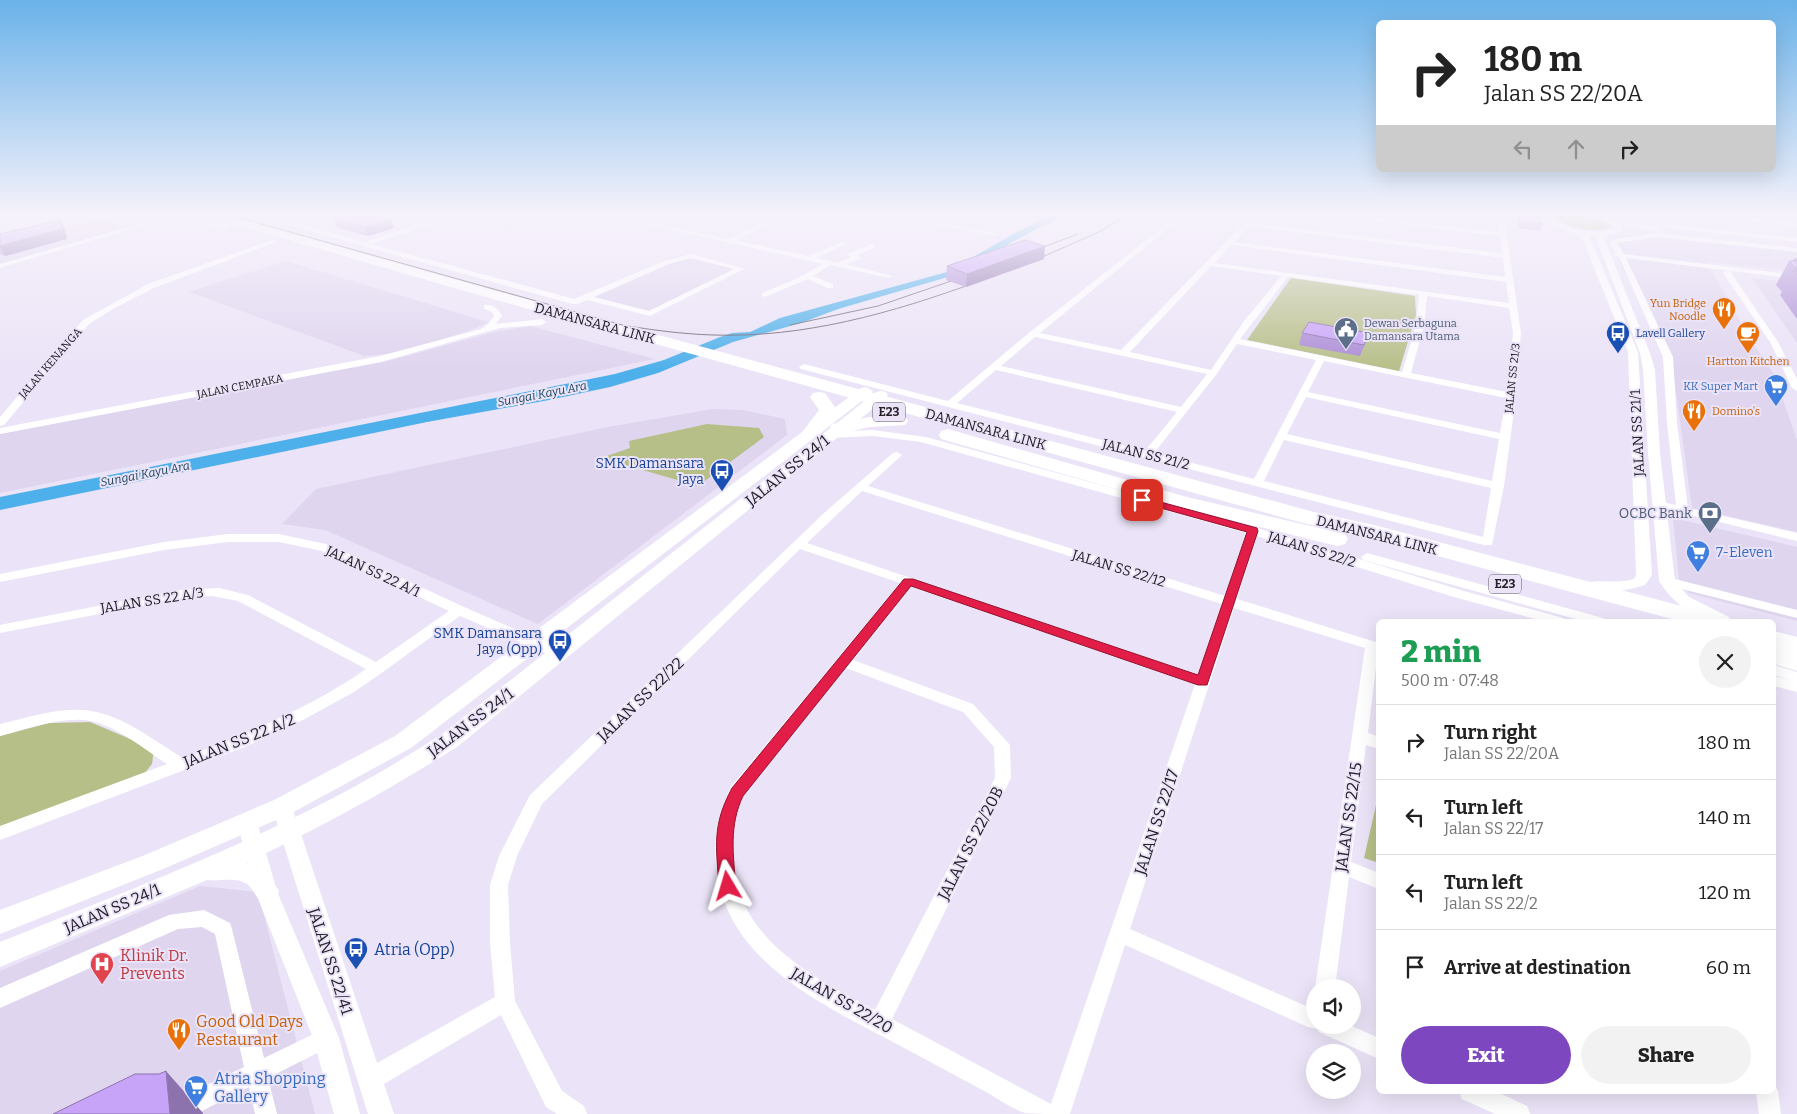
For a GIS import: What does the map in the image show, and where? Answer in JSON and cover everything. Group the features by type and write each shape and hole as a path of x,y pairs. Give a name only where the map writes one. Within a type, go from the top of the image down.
{"highway":[{"name":"DAMANSARA LINK","path":"355,266 1364,537 1641,619"},
{"name":"DAMANSARA LINK","path":"395,266 438,278 483,299"},
{"path":"438,278 486,288 687,341 1313,511 1364,537"},
{"path":"483,299 542,322 713,370 855,407 1182,502 1303,532 1364,537"},
{"path":"794,390 809,391 822,388 825,382 822,378"},
{"path":"812,431 826,416 828,410 819,398"},
{"path":"951,436 937,426 938,420 950,416 970,418"},
{"path":"835,431 870,422 899,421"},
{"name":"DAMANSARA LINK","path":"1364,537 1564,583 1699,619"},
{"path":"1776,640 1797,646"},
{"path":"1776,657 1797,662"}],"main road":[{"name":"JALAN SS 24/1","path":"0,922 154,862 282,807 403,742 812,431 855,407 874,393"},
{"name":"JALAN SS 24/1","path":"0,954 255,846 393,777 423,758 449,741 835,431 855,407"},
{"path":"201,870 228,868 255,876 266,890"}],"street":[{"name":"JALAN KENANGA","path":"0,423 86,322 151,286 206,266"},
{"path":"443,266 574,302 658,266"},
{"path":"586,297 650,314 741,269 729,266"},
{"path":"765,295 824,266"},
{"path":"843,266 889,276"},
{"path":"950,404 1118,266"},
{"path":"1124,353 1207,266"},
{"path":"1223,266 1513,306"},
{"path":"1403,266 1509,280"},
{"name":"JALAN SS 21/3","path":"1488,542 1512,396 1517,333 1507,266"},
{"name":"JALAN SS 21/1","path":"1564,583 1608,588 1623,587 1640,582 1644,575 1633,352 1598,266"},
{"name":"JALAN SS 21/1","path":"1611,266 1645,353 1649,370 1654,453 1667,581"},
{"path":"1627,266 1668,357 1672,423 1683,511"},
{"path":"1703,266 1727,273 1746,271"},
{"path":"1705,266 1797,277"},
{"path":"1727,273 1776,347 1797,388"},
{"path":"1148,454 1213,373 1286,275"},
{"path":"806,276 830,286"},
{"path":"1406,376 1422,323 1424,311 1423,294"},
{"name":"JALAN CEMPAKA","path":"478,332 491,326 498,316 496,311 483,299"},
{"name":"JALAN CEMPAKA","path":"0,431 381,359 431,342 500,326 542,322"},
{"path":"1033,334 1213,373"},
{"path":"1235,341 1512,396"},
{"path":"418,342 431,342"},
{"path":"1256,482 1321,358"},
{"name":"JALAN SS 21/2","path":"804,367 1488,542"},
{"path":"994,367 1183,410"},
{"path":"1303,394 1505,437"},
{"name":"JALAN SS 22/2","path":"835,431 922,439 1253,531 1459,594 1551,619"},
{"path":"1281,436 1498,486"},
{"name":"JALAN SS 22/22","path":"576,1114 554,1099 505,1002 500,943 499,885 508,856 536,800 798,544 897,455"},
{"name":"JALAN SS 22/12","path":"860,487 1375,647"},
{"path":"1182,502 1248,524 1591,619"},
{"path":"1661,508 1683,511 1797,537"},
{"path":"1661,508 1797,542"},
{"name":"JALAN SS 22/17","path":"1059,1114 1253,531"},
{"name":"JALAN SS 22 A/1","path":"0,578 164,546 228,538 279,538 326,548 459,610 558,653"},
{"path":"798,544 1202,682"},
{"path":"1667,581 1797,614"},
{"path":"1667,581 1670,588 1690,605 1719,619"},
{"name":"JALAN SS 22/20","path":"908,582 737,792 729,809 724,840 725,875 730,898 742,922 758,943 789,970 823,993 1048,1114"},
{"name":"JALAN SS 22 A/3","path":"0,629 205,590 223,592 243,598 378,669"},
{"name":"JALAN SS 22 A/2","path":"0,833 239,743 298,716 350,688 459,610"},
{"name":"JALAN SS 22/15","path":"1326,979 1359,736 1375,647"},
{"name":"JALAN SS 22/20B","path":"842,661 968,708 1002,745 1003,778 879,1022"},
{"path":"1776,671 1797,677"},
{"path":"1776,682 1797,687"},
{"path":"0,730 60,716 93,716 116,726 180,764"},
{"path":"1359,736 1376,742"},
{"name":"JALAN SS 22/41","path":"282,807 381,1114"},
{"name":"JALAN SS 22/41","path":"247,822 266,890 326,1038 347,1114"},
{"path":"1342,866 1376,880"},
{"path":"0,998 176,921 204,918 223,929 266,1114"},
{"path":"1119,933 1306,1016"},
{"path":"369,1080 505,1002"},
{"path":"1346,1034 1376,1048"},
{"path":"172,1114 326,1038"},
{"path":"1476,1094 1519,1114"},
{"path":"1767,1094 1770,1114"}],"shaded area":[{"path":"270,266 303,266 488,322 469,331 396,353 365,356 189,292"},
{"path":"653,266 725,266 744,270 654,314 585,295"},
{"path":"1622,266 1709,266 1750,339 1774,374 1797,440 1797,532 1692,508 1671,356"},
{"path":"1743,266 1797,266 1797,272"},
{"path":"1752,278 1797,283 1797,343"},
{"path":"530,326 655,359 0,493 0,434 388,361 494,332"},
{"path":"713,409 743,410 785,419 787,435 538,624 325,530 282,524 316,489 608,427"},
{"path":"1673,518 1797,547 1797,621 1689,593 1679,579"},
{"path":"200,886 258,892 315,1114 0,1114 0,971"}],"green space":[{"path":"1291,278 1415,296 1416,315 1399,371 1247,340"},
{"path":"707,424 759,428 764,437 698,486 601,458 630,448 629,441"},
{"path":"90,722 154,749 152,764 140,779 0,830 0,736 49,723"},
{"path":"1376,805 1376,862 1364,858"}],"water":[{"name":"Sungai Kayu Ara","path":"957,266 968,266 948,277 733,342 658,373 610,387 427,422 0,510 0,497 615,374 664,360 732,333 750,332 780,318 947,272"}],"building":[{"path":"947,266 989,266 967,274"},
{"path":"1309,322 1369,333 1364,345 1302,333"},
{"path":"166,1071 170,1114 53,1114 135,1074 159,1074"}],"tram line":[{"path":"411,266 622,325 678,333 713,335 747,335 814,328 913,304 977,282"},
{"path":"790,325 878,306 963,277"}],"place":[{"name":"Yun Bridge Noodle","path":"1724,330"},
{"name":"Dewan Serbaguna Damansara Utama","path":"1346,350"},
{"name":"Lavell Gallery","path":"1618,354"},
{"name":"Hartton Kitchen","path":"1748,354"},
{"name":"KK Super Mart","path":"1776,407"},
{"name":"Domino's","path":"1694,432"},
{"name":"SMK Damansara Jaya","path":"722,492"},
{"name":"OCBC Bank","path":"1710,534"},
{"name":"7-Eleven","path":"1698,573"},
{"name":"SMK Damansara Jaya (Opp)","path":"560,662"},
{"name":"Atria (Opp)","path":"356,970"},
{"name":"Klinik Dr. Prevents","path":"102,985"},
{"name":"Good Old Days Restaurant","path":"179,1051"},
{"name":"Atria Shopping Gallery","path":"196,1108"}],"route":[{"path":"728,886 725,875 724,840 729,809 737,792 908,582 1202,682 1253,531 1142,500"}]}
